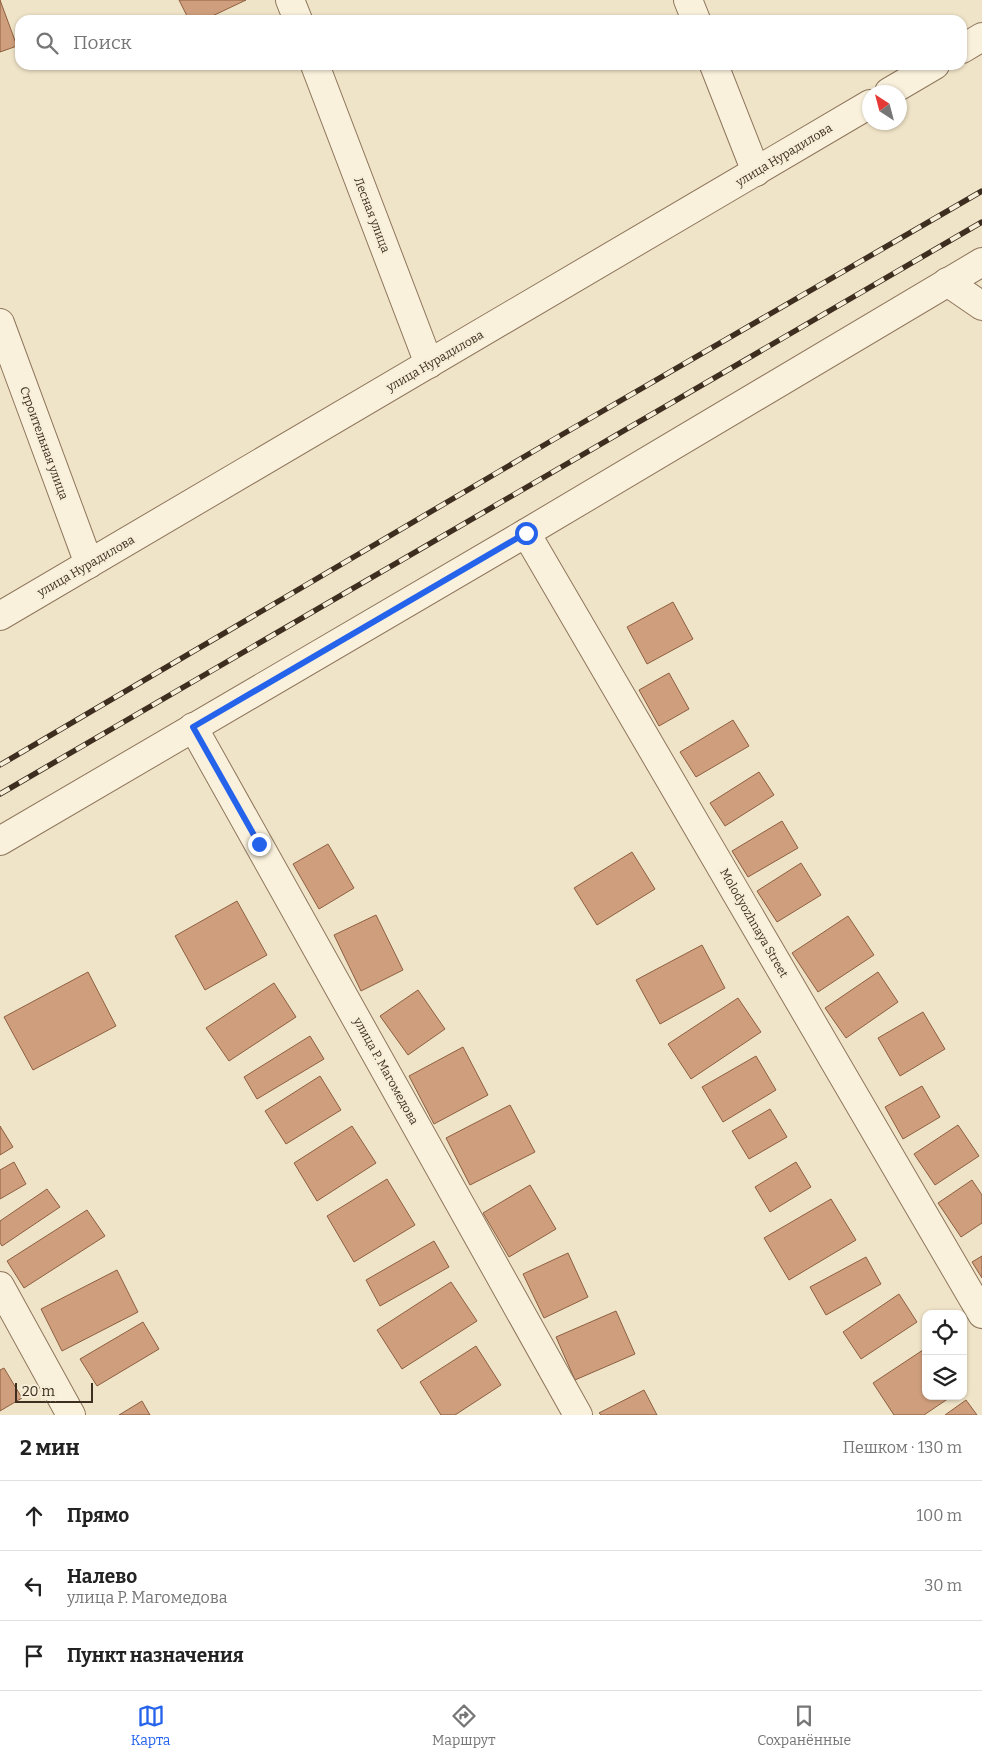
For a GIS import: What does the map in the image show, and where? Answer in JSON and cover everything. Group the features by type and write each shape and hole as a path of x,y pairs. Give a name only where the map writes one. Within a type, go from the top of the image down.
{"street":[{"path":"290,0 296,15"},
{"path":"688,0 694,15"},
{"path":"967,46 982,37"},
{"name":"Лесная улица","path":"317,70 429,364"},
{"path":"716,70 756,172"},
{"path":"901,85 926,70"},
{"name":"улица Нурадилова","path":"0,616 862,109"},
{"path":"0,841 526,533 982,262"},
{"path":"947,282 982,306"},
{"name":"Строительная улица","path":"0,323 88,564"},
{"name":"Molodyozhnaya Street","path":"526,533 982,1314"},
{"name":"улица Р. Магомедова","path":"193,727 578,1415"},
{"path":"0,1286 71,1415"}],"building":[{"path":"0,0 15,41 15,47 0,52"},
{"path":"179,0 246,0 214,15 186,15"},
{"path":"673,602 693,639 647,664 627,627"},
{"path":"669,673 689,709 659,726 639,690"},
{"path":"733,720 749,746 696,777 680,752"},
{"path":"759,772 774,795 725,826 710,803"},
{"path":"782,821 798,848 748,877 732,851"},
{"path":"328,844 354,888 319,909 293,864"},
{"path":"632,852 655,889 597,925 574,888"},
{"path":"801,863 821,895 777,922 757,891"},
{"path":"237,901 267,955 205,990 175,936"},
{"path":"376,915 403,970 361,991 334,935"},
{"path":"848,916 874,955 818,992 792,953"},
{"path":"702,945 725,988 660,1024 636,980"},
{"path":"88,972 116,1026 33,1070 4,1017"},
{"path":"878,972 898,1002 846,1038 825,1008"},
{"path":"274,983 296,1017 229,1061 206,1028"},
{"path":"418,990 445,1029 408,1055 380,1016"},
{"path":"738,998 761,1032 691,1079 668,1044"},
{"path":"923,1012 945,1049 900,1076 878,1038"},
{"path":"310,1036 324,1059 257,1099 244,1077"},
{"path":"463,1047 488,1095 434,1124 409,1076"},
{"path":"756,1056 776,1090 723,1122 702,1087"},
{"path":"320,1076 341,1110 286,1144 265,1111"},
{"path":"922,1086 940,1117 903,1139 885,1107"},
{"path":"510,1105 535,1152 470,1185 446,1138"},
{"path":"770,1109 787,1137 749,1159 732,1131"},
{"path":"958,1125 979,1156 935,1185 914,1154"},
{"path":"0,1126 13,1147 0,1155"},
{"path":"352,1126 376,1163 317,1201 294,1163"},
{"path":"14,1162 26,1184 0,1199 0,1170"},
{"path":"796,1162 811,1187 770,1212 755,1187"},
{"path":"387,1179 415,1225 354,1262 327,1216"},
{"path":"972,1180 982,1195 982,1223 961,1237 938,1203"},
{"path":"530,1185 556,1229 509,1257 483,1213"},
{"path":"47,1189 60,1207 2,1246 0,1243 0,1221"},
{"path":"831,1199 856,1240 789,1280 764,1238"},
{"path":"87,1210 105,1236 24,1288 7,1261"},
{"path":"434,1241 449,1267 380,1306 366,1280"},
{"path":"568,1253 588,1297 544,1318 523,1274"},
{"path":"982,1256 982,1278 972,1262"},
{"path":"866,1257 881,1284 826,1315 810,1287"},
{"path":"117,1270 138,1312 62,1351 41,1309"},
{"path":"451,1282 477,1321 402,1369 377,1330"},
{"path":"899,1294 917,1322 861,1359 843,1332"},
{"path":"616,1311 635,1354 575,1380 556,1337"},
{"path":"143,1322 159,1349 97,1386 80,1359"},
{"path":"476,1346 501,1385 455,1415 441,1415 420,1382"},
{"path":"922,1351 922,1400 946,1400 924,1415 894,1415 873,1383"},
{"path":"4,1368 22,1398 0,1411 0,1370"},
{"path":"644,1390 657,1415 601,1415 599,1413"},
{"path":"966,1400 977,1415 945,1415"},
{"path":"142,1401 150,1415 119,1415"}],"railway":[{"path":"0,765 551,441 982,191"},
{"path":"0,794 982,222"}],"route":[{"path":"259,844 193,727 526,533"}]}
